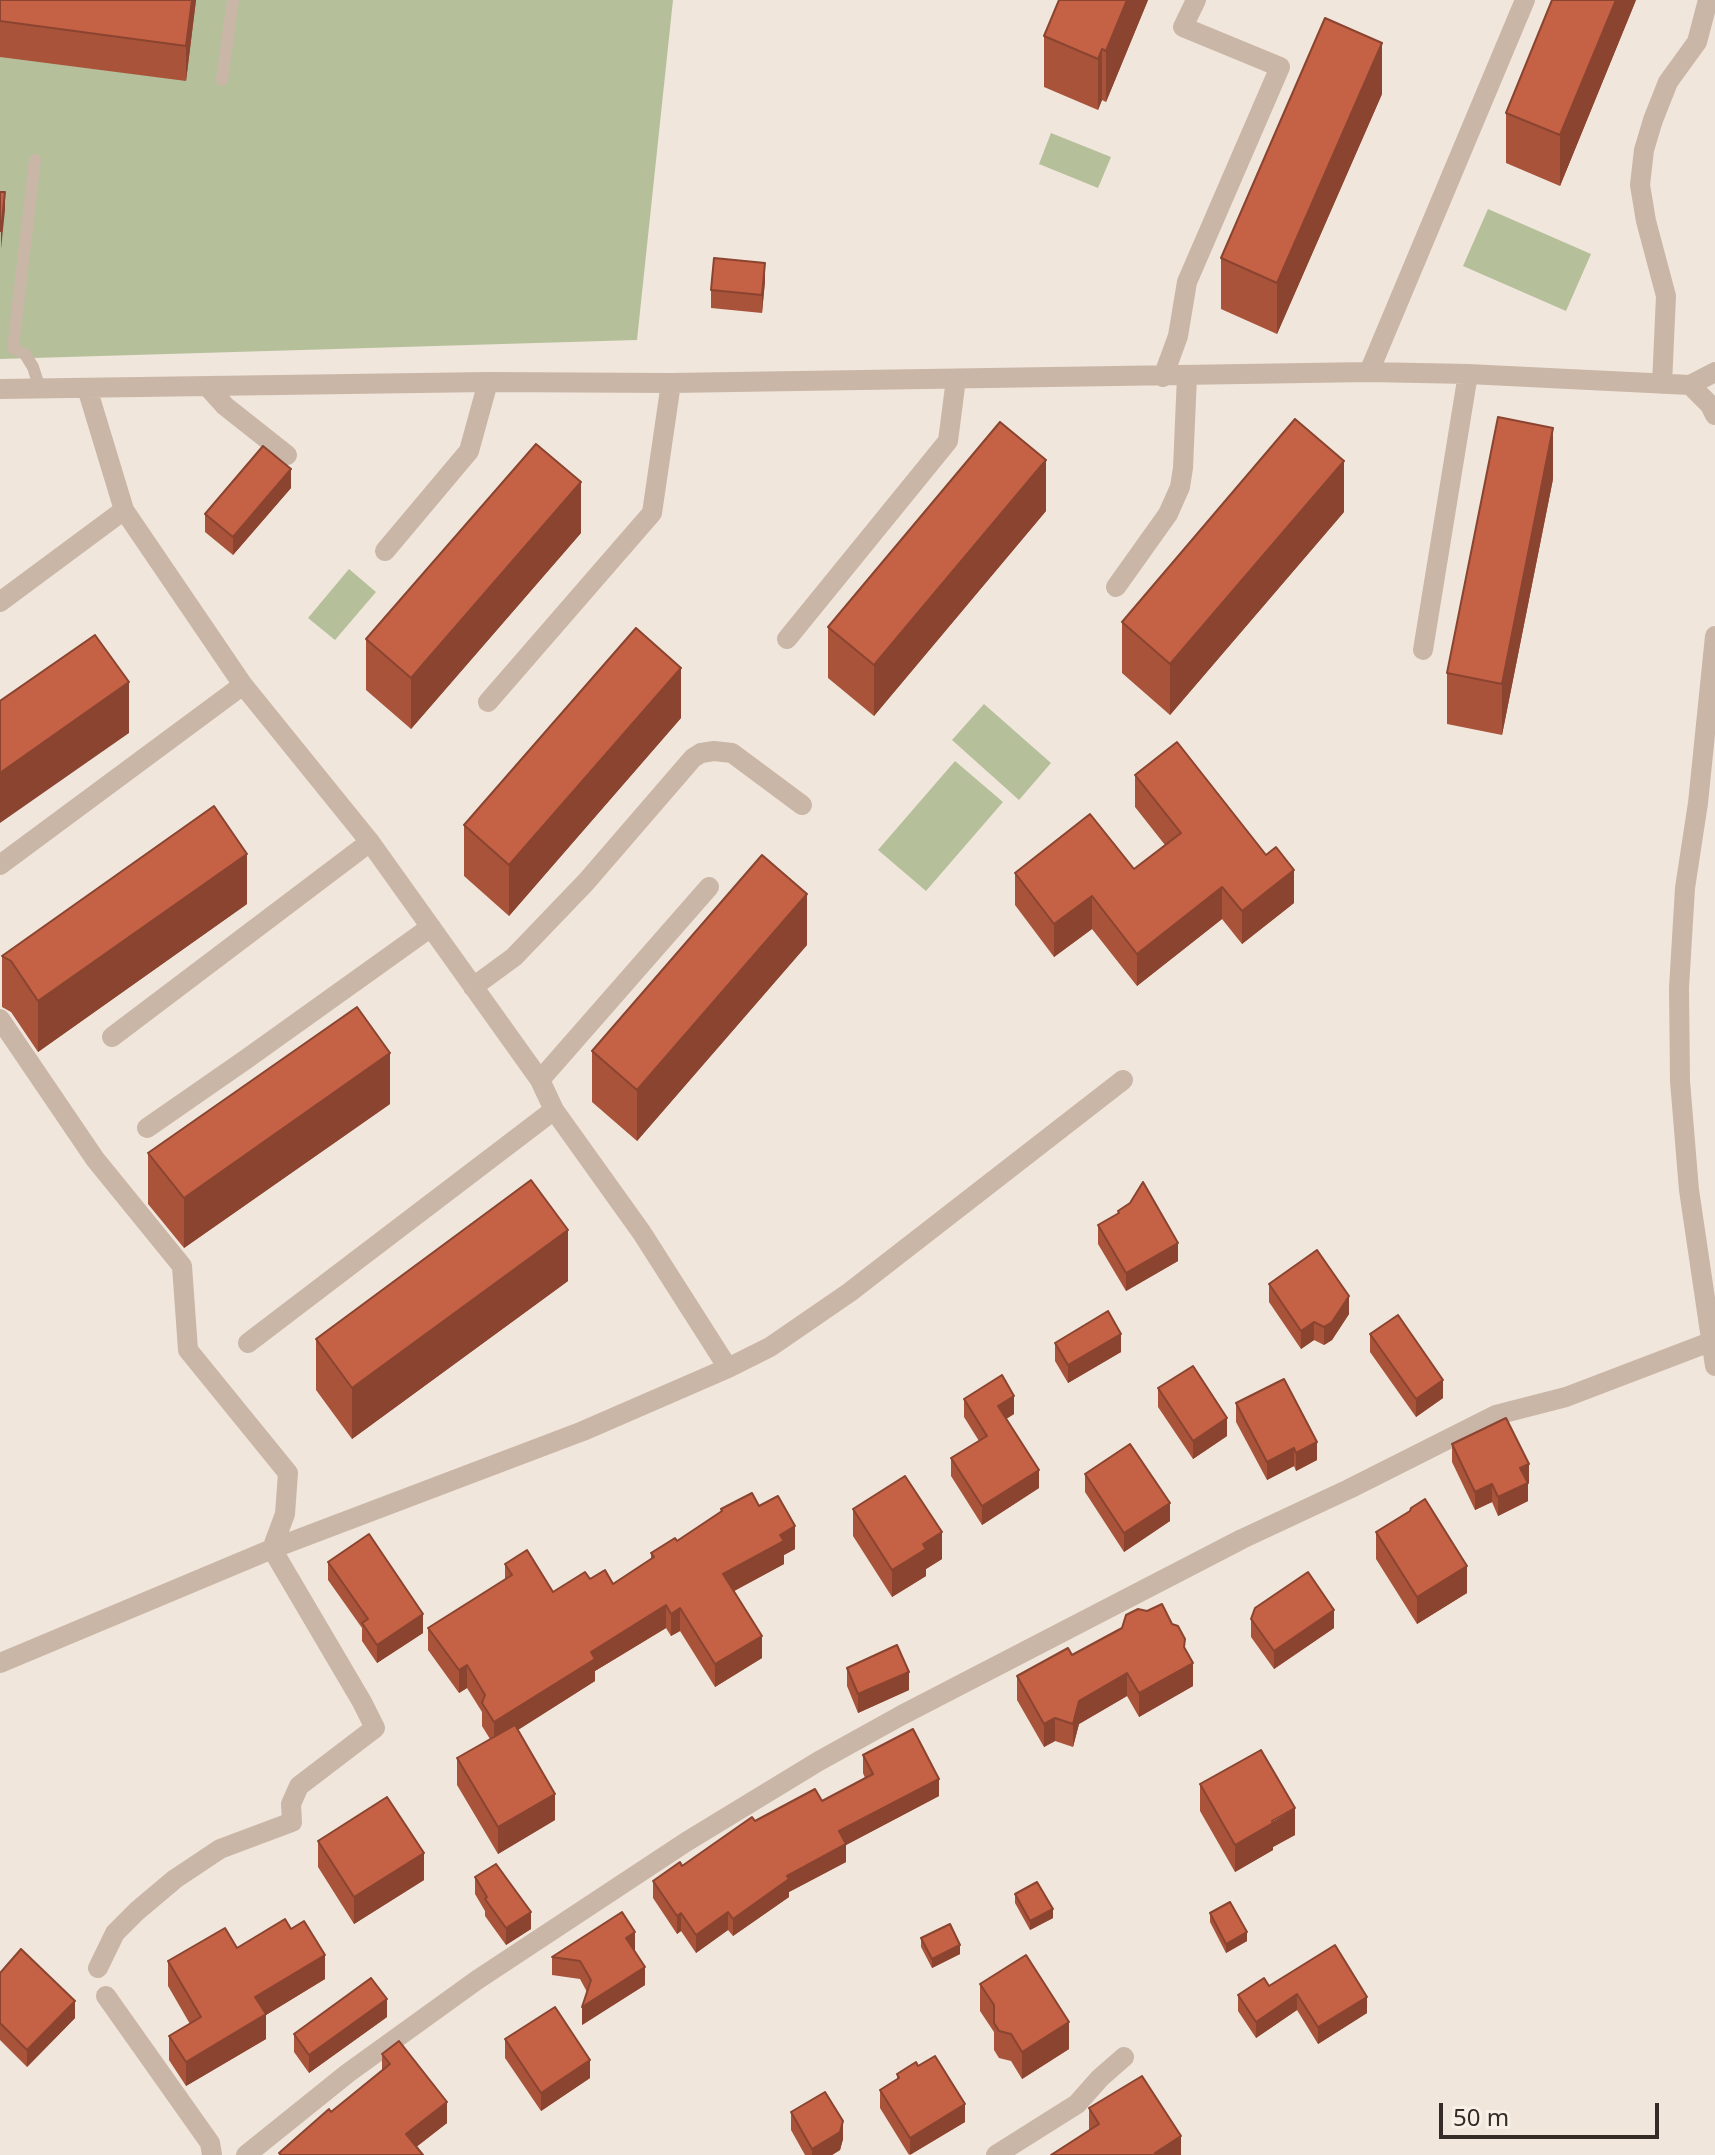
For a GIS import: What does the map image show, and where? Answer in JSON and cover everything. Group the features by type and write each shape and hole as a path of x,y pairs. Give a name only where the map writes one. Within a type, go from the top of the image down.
{"street":[{"path":"1163,377 1178,336 1187,282 1280,67 1183,27 1196,0"},
{"path":"1369,372 1525,0"},
{"path":"1662,384 1666,296 1640,185 1644,150 1668,82 1697,42 1708,0"},
{"path":"0,389 1163,377 1369,372 1690,385 1715,372"},
{"path":"1423,650 1468,374"},
{"path":"1116,587 1168,514 1180,487 1187,376"},
{"path":"787,639 948,441 956,379"},
{"path":"385,551 469,451 488,382"},
{"path":"488,702 652,513 671,383"},
{"path":"1690,385 1710,405 1715,415"},
{"path":"208,387 225,406 287,455"},
{"path":"87,388 124,510 243,685 370,842 540,1080 554,1110 642,1233 728,1368"},
{"path":"0,602 124,510"},
{"path":"1715,636 1698,803 1685,888 1679,988 1680,1081 1689,1190 1715,1366"},
{"path":"0,865 243,685"},
{"path":"473,987 514,957 586,882 693,758 701,753 732,753 802,805"},
{"path":"112,1037 370,842"},
{"path":"540,1080 709,887"},
{"path":"147,1128 431,927"},
{"path":"0,1019 95,1159 182,1266 188,1350 288,1473 285,1514 272,1549"},
{"path":"0,1663 272,1549 558,1441 770,1347 850,1292 1123,1080"},
{"path":"248,1343 554,1110"},
{"path":"246,2155 348,2073 477,1980 686,1842 819,1761 1228,1546 1496,1415 1566,1397 1710,1342"},
{"path":"98,1968 115,1933 137,1911 175,1879 220,1849 292,1822 291,1804 299,1786 375,1728 272,1549"},
{"path":"106,1996 210,2143 212,2155"},
{"path":"996,2155 1077,2104 1124,2057"}],"lane":[{"path":"222,80 233,0"},
{"path":"35,160 13,348 25,354 40,389"}],"green space":[{"path":"0,0 673,0 637,340 0,359"},
{"path":"1051,133 1111,157 1098,188 1039,164"},
{"path":"1488,209 1591,254 1566,311 1463,266"},
{"path":"349,569 376,592 335,640 308,618"},
{"path":"984,704 1051,763 1019,800 952,740"},
{"path":"955,761 1003,802 926,891 878,850"}],"building":[{"path":"0,0 192,0 186,46 0,21"},
{"path":"1059,0 1127,0 1106,51 1102,49 1098,59 1044,36"},
{"path":"1552,0 1616,0 1560,135 1506,113"},
{"path":"1325,18 1382,43 1277,283 1221,258"},
{"path":"0,192 5,192 1,231 0,231"},
{"path":"714,258 765,263 762,295 711,290"},
{"path":"1498,417 1553,428 1502,684 1447,673"},
{"path":"1295,419 1344,461 1170,664 1122,622"},
{"path":"1000,422 1046,460 874,665 828,627"},
{"path":"536,444 581,482 411,678 366,639"},
{"path":"263,446 291,469 233,537 205,514"},
{"path":"636,628 681,668 509,865 464,825"},
{"path":"95,635 129,682 0,773 0,701"},
{"path":"1177,742 1266,855 1276,847 1294,870 1242,911 1222,887 1137,954 1092,896 1054,924 1015,873 1090,814 1134,869 1181,833 1135,775"},
{"path":"214,806 247,854 38,1001 11,961 2,956"},
{"path":"762,855 807,894 637,1090 592,1051"},
{"path":"357,1007 390,1053 184,1198 148,1153"},
{"path":"531,1180 568,1230 352,1388 316,1339"},
{"path":"1143,1182 1178,1243 1126,1273 1098,1225 1130,1203"},
{"path":"1317,1250 1349,1296 1332,1322 1324,1327 1314,1322 1301,1331 1269,1284"},
{"path":"1108,1311 1121,1334 1068,1365 1055,1343"},
{"path":"1398,1315 1443,1380 1416,1399 1370,1334"},
{"path":"1193,1366 1227,1418 1193,1441 1158,1388"},
{"path":"1002,1375 1014,1396 998,1406 1039,1470 982,1506 951,1458 987,1436 964,1399"},
{"path":"1284,1379 1317,1442 1296,1453 1294,1448 1267,1462 1236,1403"},
{"path":"1506,1418 1529,1464 1520,1468 1528,1483 1498,1497 1492,1484 1475,1492 1452,1444"},
{"path":"1130,1444 1170,1503 1124,1533 1085,1474"},
{"path":"905,1476 942,1532 923,1544 926,1549 892,1570 853,1509"},
{"path":"752,1493 759,1506 778,1496 795,1526 780,1535 784,1541 723,1574 762,1636 715,1664 680,1608 671,1614 666,1605 591,1652 595,1659 494,1722 482,1703 485,1695 467,1665 459,1670 428,1628 512,1575 505,1564 527,1550 553,1592 585,1572 590,1579 605,1570 613,1584 654,1557 651,1553 675,1538 677,1541 721,1509"},
{"path":"1425,1499 1467,1566 1417,1597 1376,1532"},
{"path":"369,1534 423,1614 377,1645 362,1623 368,1619 328,1562"},
{"path":"1308,1572 1334,1610 1274,1651 1251,1619 1255,1608"},
{"path":"1162,1604 1172,1624 1178,1626 1185,1639 1184,1647 1193,1663 1139,1693 1127,1673 1079,1701 1073,1724 1055,1718 1044,1724 1017,1676 1068,1648 1072,1655 1122,1628 1126,1615 1138,1609 1147,1611"},
{"path":"897,1645 909,1672 858,1694 847,1668"},
{"path":"515,1725 555,1794 498,1827 457,1758"},
{"path":"913,1729 939,1779 839,1831 846,1844 787,1876 789,1879 733,1919 728,1912 696,1935 681,1913 677,1916 653,1881 680,1862 682,1866 752,1817 755,1821 815,1789 822,1801 873,1774 863,1755"},
{"path":"1261,1750 1295,1808 1235,1845 1200,1784"},
{"path":"387,1797 424,1853 354,1897 318,1841"},
{"path":"496,1864 531,1912 506,1928 485,1899 487,1897 475,1877"},
{"path":"1037,1882 1053,1909 1030,1921 1015,1894"},
{"path":"1230,1902 1247,1932 1226,1944 1210,1913"},
{"path":"622,1912 635,1932 626,1938 645,1967 582,2007 591,1980 580,1961 552,1957"},
{"path":"285,1919 291,1929 304,1921 325,1955 255,1997 266,2014 186,2062 169,2036 201,2017 168,1961 225,1928 237,1948"},
{"path":"950,1924 960,1945 932,1959 921,1938"},
{"path":"1335,1945 1367,1997 1318,2027 1297,1994 1256,2022 1238,1995 1264,1978 1269,1986"},
{"path":"21,1949 75,2001 27,2050 0,2023 0,1973"},
{"path":"1026,1955 1069,2022 1022,2052 1011,2034 999,2031 994,2023 994,2005 980,1984"},
{"path":"371,1978 387,1999 309,2055 294,2034"},
{"path":"555,2007 590,2060 541,2093 505,2039"},
{"path":"399,2041 447,2102 406,2134 423,2155 279,2153 329,2109 331,2112 390,2064 382,2054"},
{"path":"935,2056 965,2104 910,2138 880,2090 916,2062 918,2066"},
{"path":"1142,2076 1181,2136 1156,2155 1051,2155 1099,2124 1089,2108"},
{"path":"825,2092 843,2121 840,2132 812,2149 791,2112"}]}
